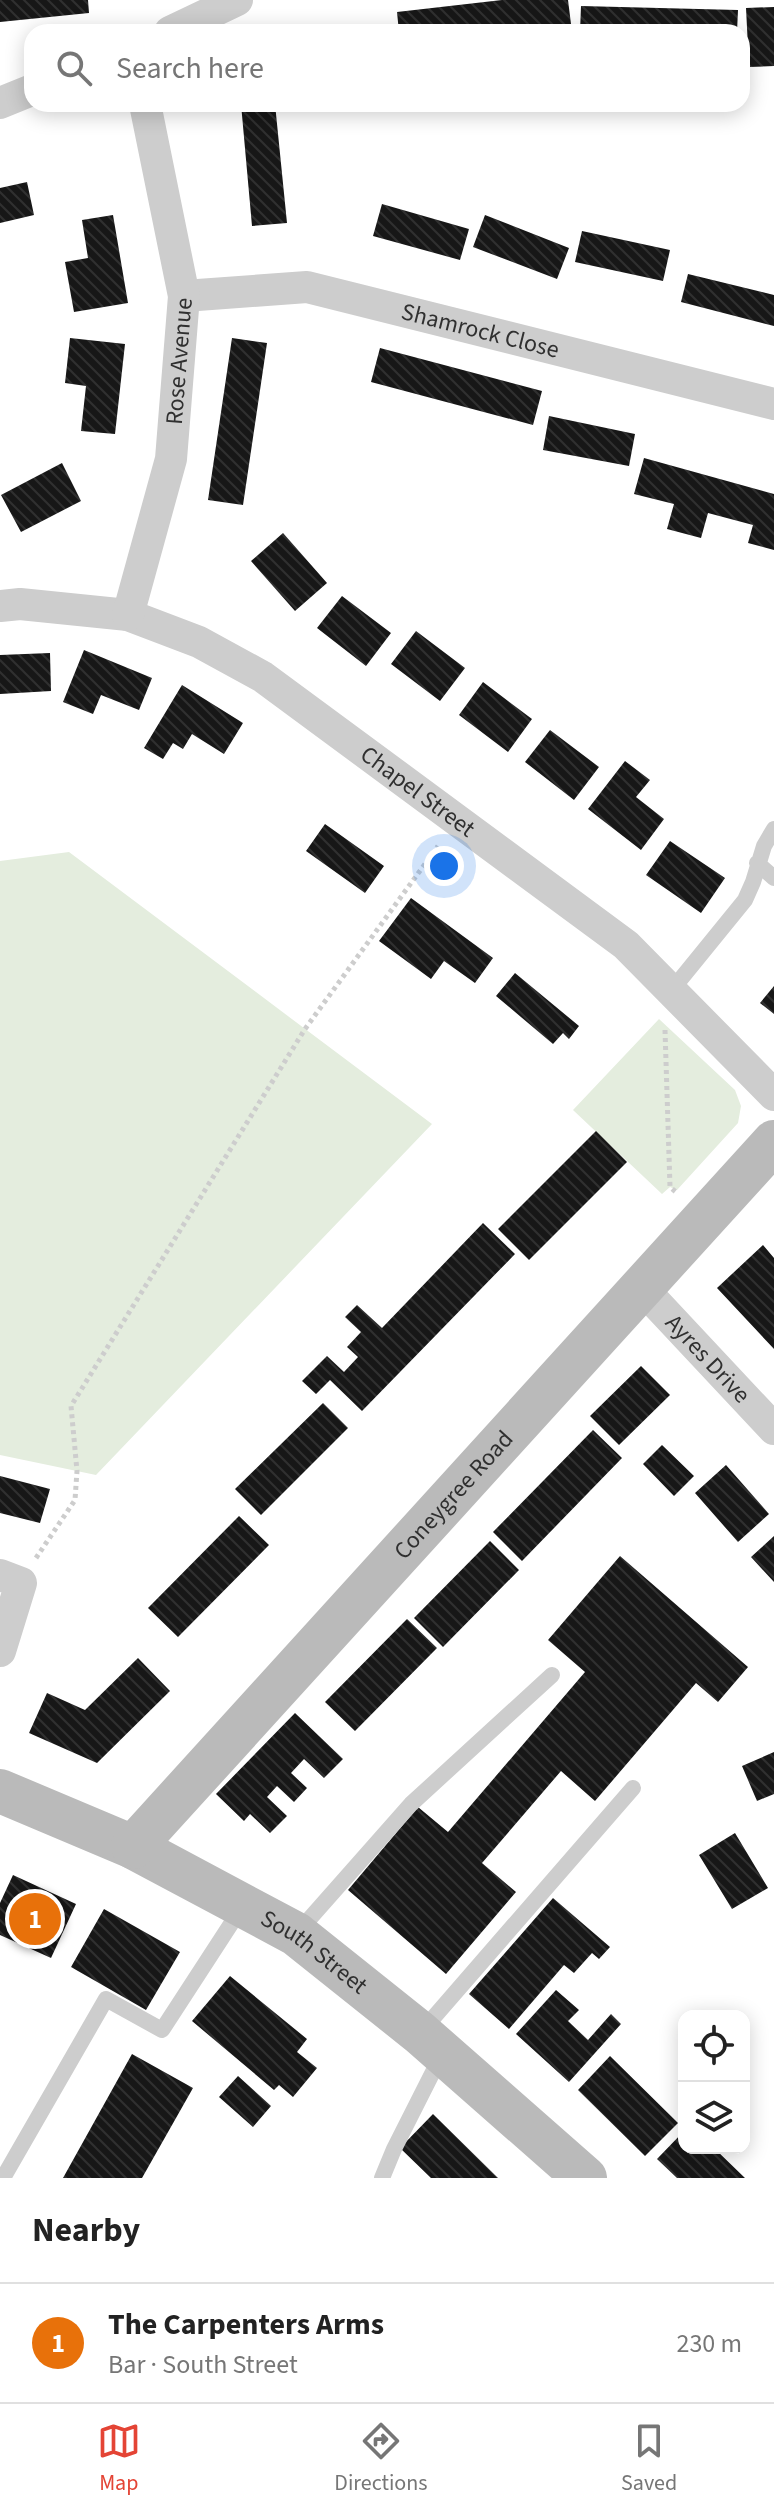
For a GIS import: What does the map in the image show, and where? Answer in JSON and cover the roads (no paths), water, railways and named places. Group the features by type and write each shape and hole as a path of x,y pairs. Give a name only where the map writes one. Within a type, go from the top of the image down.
{"street":[{"path":"187,24 237,0"},
{"path":"0,103 24,93"},
{"name":"Rose Avenue","path":"128,615 171,459 184,296 147,112"},
{"name":"Shamrock Close","path":"184,296 307,287 774,404"},
{"name":"Chapel Street","path":"0,606 20,604 128,615 199,642 263,677 626,945 774,1095"},
{"name":"Coneygree Road","path":"133,1847 774,1142"},
{"name":"Ayres Drive","path":"641,1287 774,1429"},
{"path":"0,1651 10,1579"},
{"name":"South Street","path":"0,1791 133,1847 296,1934 431,2044 585,2178"}],"lane":[{"path":"671,991 745,900 757,863 774,829"},
{"path":"757,863 774,878"},
{"path":"296,1934 411,1804 552,1675"},
{"path":"382,2178 431,2044 633,1788"},
{"path":"3,2178 106,1999 162,2030 243,1906"}],"place":[{"name":"The Carpenters Arms","path":"35,1919"}]}
